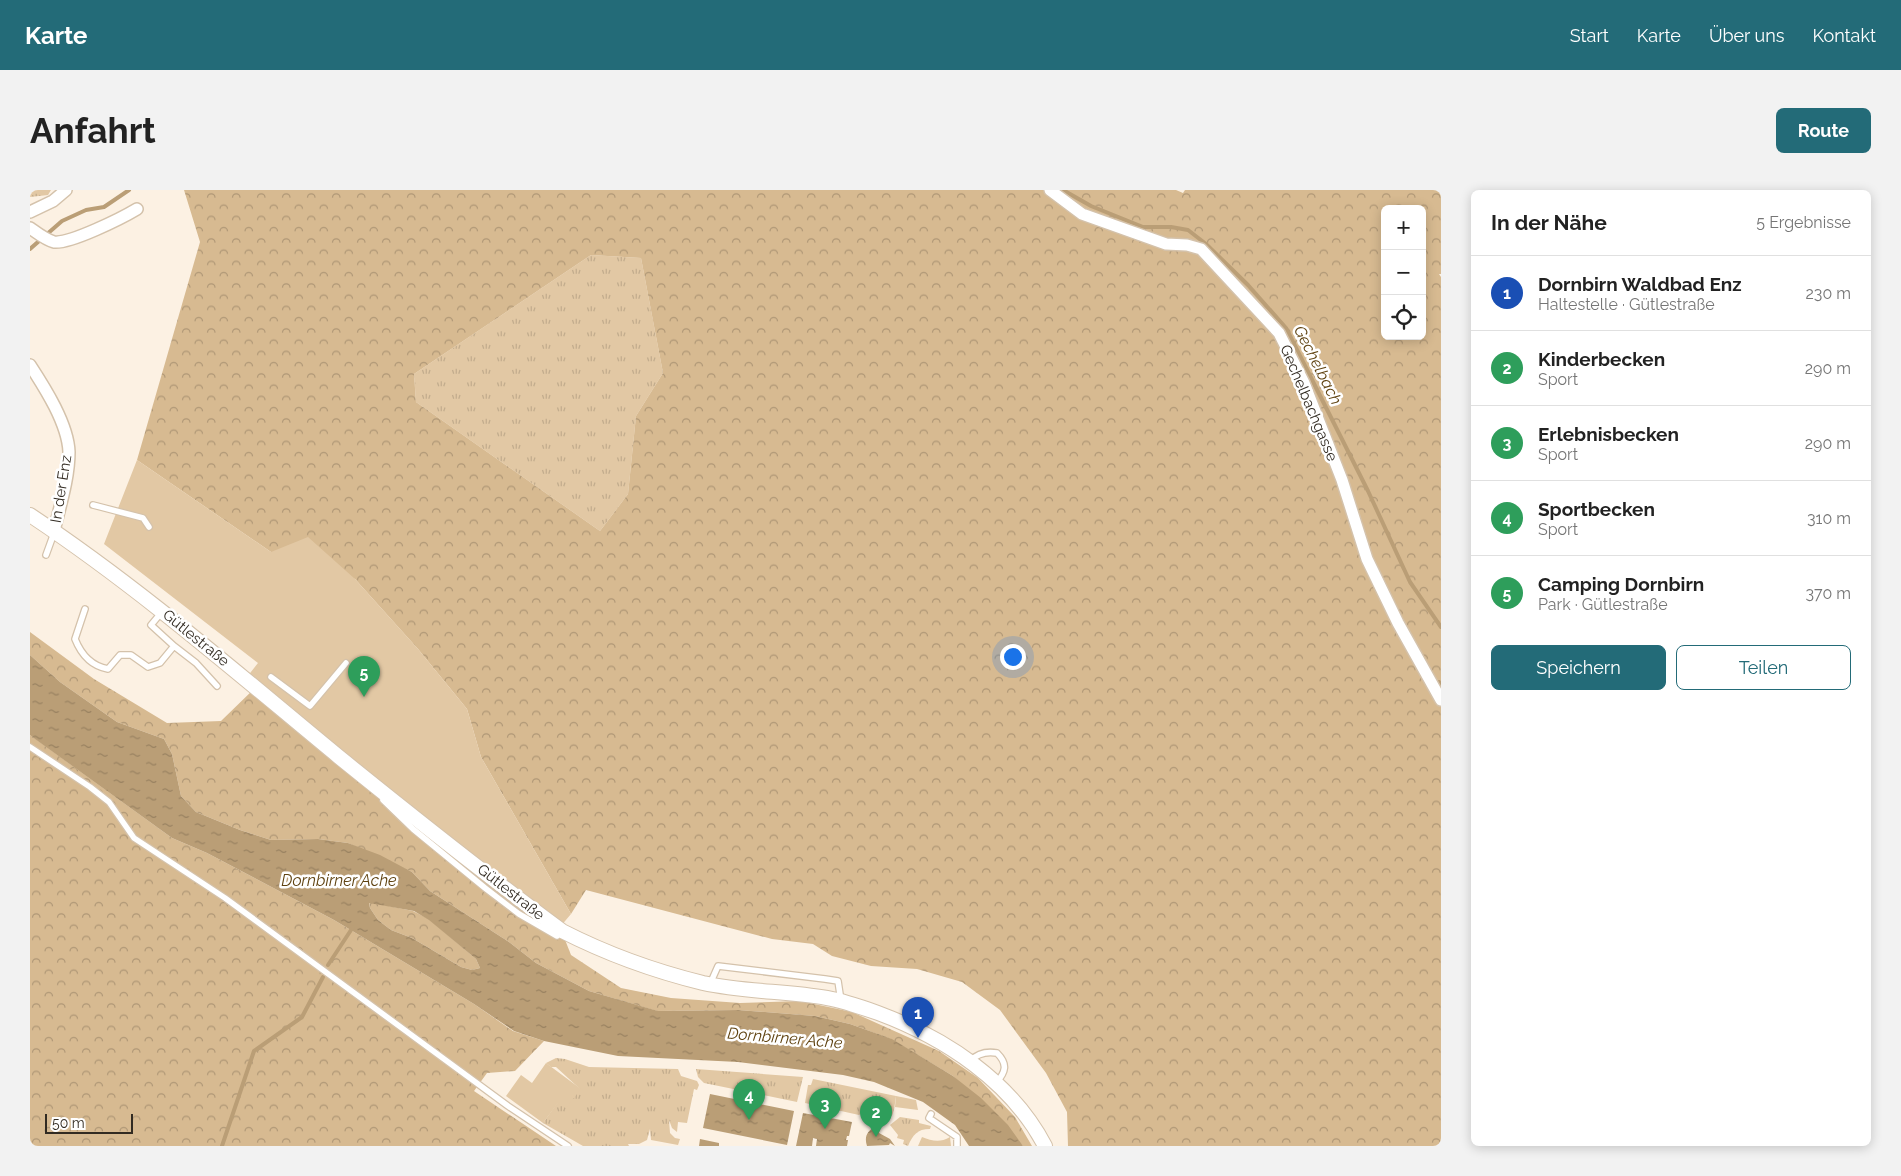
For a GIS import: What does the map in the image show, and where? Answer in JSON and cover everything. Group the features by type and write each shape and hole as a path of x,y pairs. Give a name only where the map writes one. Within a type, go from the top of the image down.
{"street":[{"path":"30,212 53,201 66,190"},
{"name":"Gechelbachgasse","path":"1050,190 1082,214 1166,244 1187,245 1201,249 1279,333 1304,382 1342,480 1366,559 1398,623 1441,700"},
{"path":"30,228 55,242 72,238 137,210"},
{"name":"In der Enz","path":"30,365 65,431 69,451 68,467 54,531"},
{"name":"Gütlestraße","path":"30,515 82,549 260,689 371,782 562,931 597,949 710,984 747,990 828,998 885,1016 914,1028 945,1044 970,1061 996,1083 1027,1115 1045,1146"}],"lane":[{"path":"93,505 143,518 149,527"},
{"path":"46,555 54,531"},
{"path":"85,609 75,639 80,652 98,667 108,669 120,655 131,656 148,667 160,663 174,646"},
{"path":"162,612 151,625 196,663 217,686"},
{"path":"270,677 310,706 346,663"},
{"path":"30,747 109,802 134,838 225,898 508,1106 568,1146"},
{"path":"710,984 718,966 825,979 838,981 841,1001"},
{"path":"970,1061 983,1053 997,1053 1004,1061 1005,1067 1004,1073 996,1083"},
{"path":"931,1114 929,1118 956,1137 957,1146"}],"green space":[{"path":"30,190 51,190 48,195 30,197"},
{"path":"184,190 1176,190 1183,193 1185,190 1441,190 1441,274 1439,274 1441,277 1441,1146 1068,1146 1067,1112 1046,1073 1000,1010 962,982 917,969 871,966 832,956 813,944 772,939 586,890 571,914 481,757 467,709 418,649 355,579 271,552 137,460 200,242","holes":["591,255 641,258 663,373 636,416 628,494 600,531 416,402 414,374"]},
{"path":"591,255 641,258 663,373 636,416 628,494 600,531 416,402 414,374"},
{"path":"137,460 271,552 308,537 355,579 418,649 467,709 481,757 571,914 560,927 247,677 258,663 104,544"},
{"path":"30,632 94,679 167,723 221,721 258,685 560,927 571,955 621,988 671,998 740,1003 800,1001 852,1012 939,1051 978,1078 1015,1117 1032,1146 1023,1146 953,1076 891,1039 850,1024 815,1016 738,1010 657,1011 589,991 536,963 509,942 430,891 412,872 348,843 318,839 271,840 196,812 181,796 172,754 164,739 117,722 60,682 30,655"},
{"path":"30,735 172,838 207,853 334,920 474,1004 513,1031 544,1041 515,1071 487,1073 474,1091 556,1146 30,1146"},
{"path":"369,902 413,911 429,919 476,959 480,968 472,970 461,967 412,938 391,930 378,920 370,908"},
{"path":"556,1058 589,1067 678,1069 681,1076 697,1081 699,1085 697,1090 694,1089 687,1123 678,1122 677,1132 672,1128 669,1120 670,1133 675,1138 680,1139 678,1145 651,1140 650,1129 647,1140 639,1144 628,1144 629,1146 583,1146 543,1123 558,1102 580,1089 556,1067 551,1067 546,1063"},
{"path":"546,1063 581,1089 566,1108 558,1103 543,1123 506,1096 521,1075 532,1083"},
{"path":"696,1069 803,1077 797,1102 704,1083 698,1077"},
{"path":"813,1079 896,1096 892,1116 870,1120 863,1112 859,1115 805,1103 808,1085 811,1085"},
{"path":"896,1096 916,1100 918,1110 895,1107"},
{"path":"900,1117 919,1120 919,1123 931,1126 930,1129 916,1133 908,1146 903,1144 904,1140 897,1138 898,1135 890,1125"},
{"path":"922,1137 936,1141 950,1137 951,1146 918,1146"}],"water":[{"name":"Dornbirner Ache","path":"30,655 60,682 117,722 164,739 172,754 181,796 196,812 271,840 318,839 348,843 380,855 412,872 430,891 509,942 536,963 589,991 658,1011 738,1010 815,1016 850,1024 892,1039 953,1076 981,1098 1008,1125 1023,1146 969,1146 955,1125 923,1102 874,1082 843,1075 738,1062 618,1056 544,1041 514,1031 474,1004 334,920 207,853 172,838 30,735","holes":["369,903 414,911 429,920 476,959 480,968 472,970 461,967 412,938 391,930 378,920"]},
{"path":"710,1094 794,1111 787,1145 703,1128"},
{"path":"803,1113 852,1122 849,1136 847,1136 846,1140 848,1140 847,1146 816,1146 817,1139 813,1138 812,1146 796,1146"},
{"path":"876,1127 880,1128 879,1133 890,1139 895,1146 890,1143 889,1145 867,1146 867,1134"},
{"path":"700,1139 719,1143 719,1146 699,1146"}],"waterway":[{"name":"Gechelbach","path":"30,249 62,221 86,210 104,207 129,190"},
{"name":"Gechelbach","path":"1063,190 1091,206 1143,227 1171,227 1188,230 1206,244 1248,285 1286,328 1368,491 1410,582 1441,627"},
{"path":"1439,682 1441,686"},
{"path":"328,965 353,927"},
{"path":"222,1146 254,1051 302,1017 323,977"}],"place":[{"name":"Camping Dornbirn","path":"364,697"},
{"name":"Dornbirn Waldbad Enz","path":"918,1038"},
{"name":"Sportbecken","path":"749,1120"},
{"name":"Erlebnisbecken","path":"825,1129"},
{"name":"Kinderbecken","path":"876,1137"}]}
